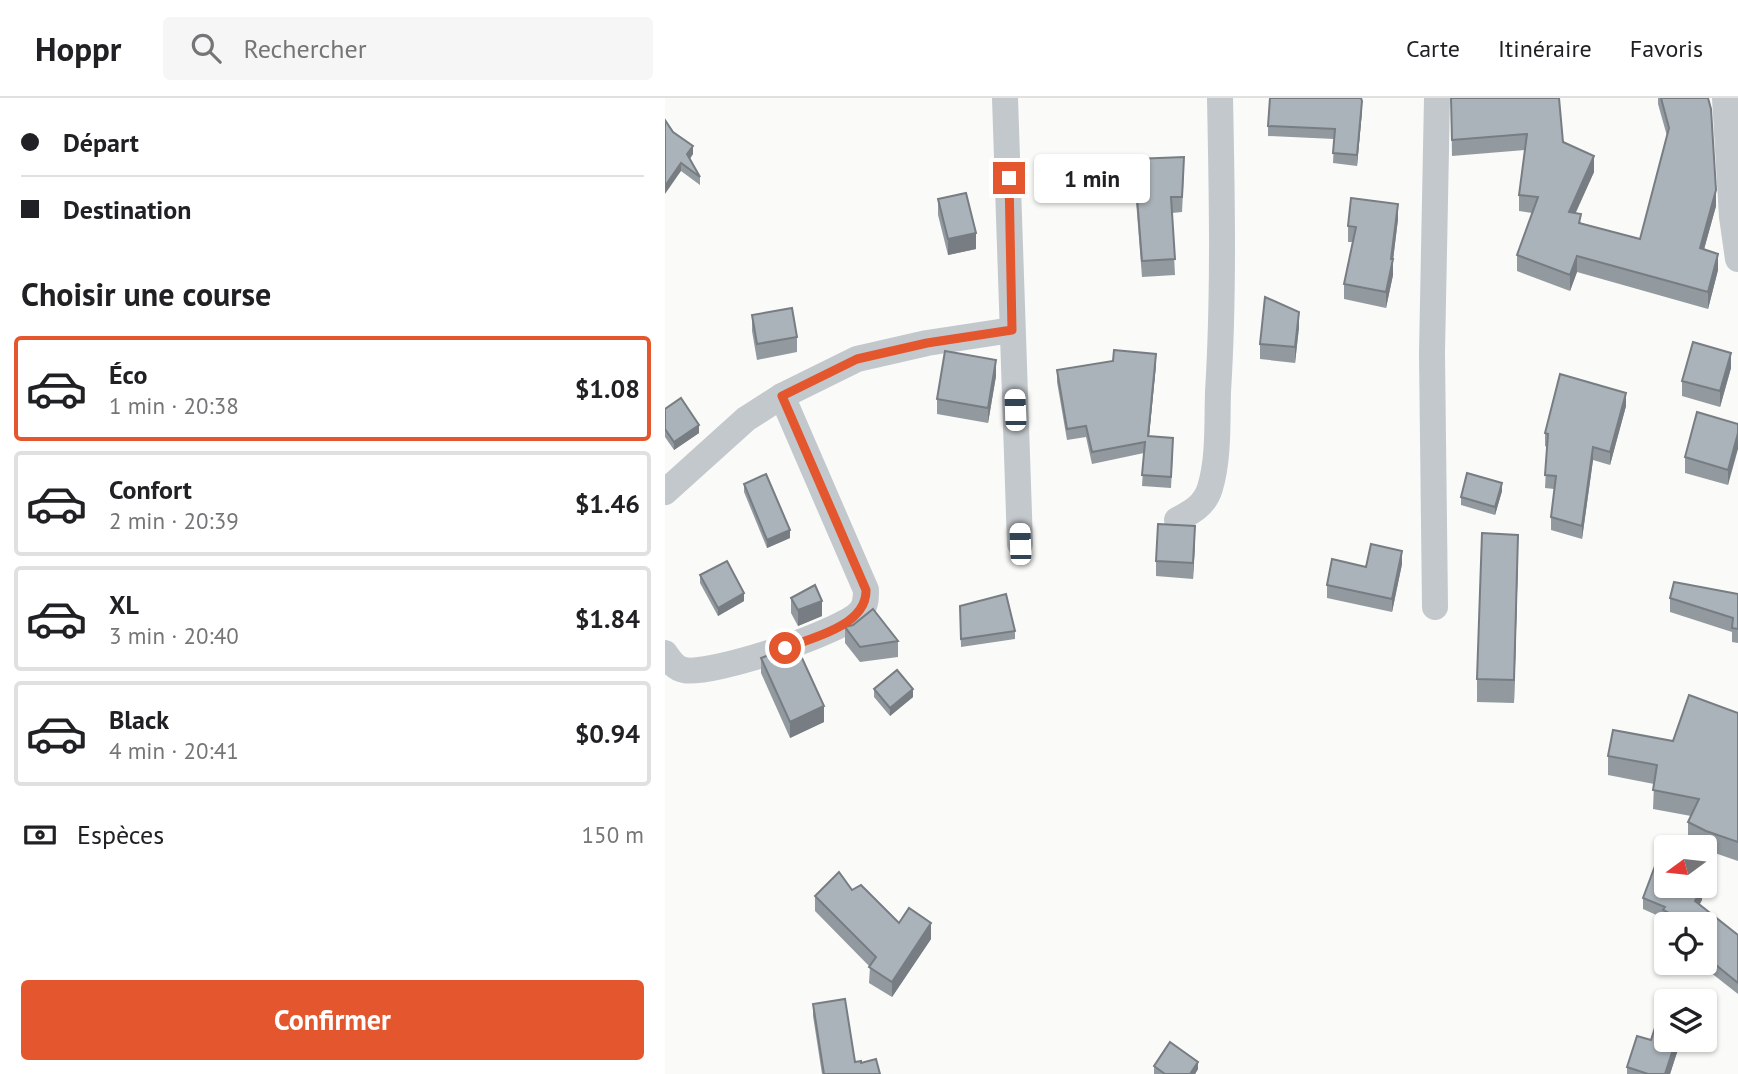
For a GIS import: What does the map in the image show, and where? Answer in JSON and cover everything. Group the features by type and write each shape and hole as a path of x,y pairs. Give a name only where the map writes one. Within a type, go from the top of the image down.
{"street":[{"path":"1005,98 1020,544"},
{"path":"1177,520 1193,512 1203,502 1210,488 1215,453 1222,327 1220,98"},
{"path":"1435,607 1432,353 1437,98"},
{"path":"1725,98 1732,217 1738,259"},
{"path":"665,492 746,419 782,396 857,359 927,343 1012,330"},
{"path":"665,653 672,664 681,670 690,671 730,663 817,637 851,620 863,609 866,590 782,396"}],"building":[{"path":"1270,98 1361,98 1357,155 1333,153 1335,129 1268,126"},
{"path":"1451,98 1559,98 1563,142 1594,156 1569,212 1581,214 1579,223 1640,239 1669,128 1661,98 1708,98 1716,190 1700,248 1718,254 1708,292 1577,256 1570,275 1517,255 1538,197 1519,195 1527,134 1452,140"},
{"path":"665,120 673,132 693,146 687,154 700,177 681,163 665,186"},
{"path":"1184,157 1182,197 1171,197 1175,259 1142,261 1134,159"},
{"path":"966,193 976,233 948,239 938,199"},
{"path":"1351,198 1398,204 1393,259 1386,292 1344,284 1356,227 1348,226"},
{"path":"1265,297 1299,312 1295,347 1260,344"},
{"path":"792,308 797,337 757,344 752,315"},
{"path":"1693,342 1731,353 1720,391 1682,381"},
{"path":"1114,350 1156,354 1148,436 1173,438 1171,477 1142,475 1145,442 1092,452 1086,426 1067,429 1057,370 1113,361"},
{"path":"945,351 996,360 988,408 937,399"},
{"path":"1560,374 1626,393 1610,452 1593,447 1582,526 1551,517 1556,476 1545,475 1548,434 1545,433"},
{"path":"681,398 699,425 674,442 665,429 665,409"},
{"path":"1697,412 1738,424 1728,470 1685,457"},
{"path":"1467,473 1502,483 1495,507 1461,497"},
{"path":"766,474 790,530 767,540 744,484"},
{"path":"1158,524 1195,526 1193,563 1156,561"},
{"path":"1482,533 1518,535 1514,680 1477,679"},
{"path":"1371,544 1402,551 1392,599 1327,585 1332,559 1366,567"},
{"path":"727,561 744,593 718,608 700,575"},
{"path":"1674,582 1738,594 1738,629 1732,628 1733,618 1670,598"},
{"path":"815,585 822,601 798,610 791,598"},
{"path":"1006,594 1015,631 961,639 960,606"},
{"path":"873,609 898,641 860,647 845,627 853,625"},
{"path":"796,645 824,706 790,722 761,658"},
{"path":"897,670 913,689 890,708 874,689"},
{"path":"1689,695 1738,713 1738,842 1688,822 1699,799 1653,790 1657,765 1608,756 1613,730 1673,741"},
{"path":"1654,869 1654,898 1697,898 1695,901 1709,912 1667,912 1663,910 1665,907 1643,898"},
{"path":"839,872 852,890 861,885 899,923 909,908 931,923 892,982 869,967 876,957 815,896"},
{"path":"1717,918 1738,935 1738,983 1717,966"},
{"path":"845,999 855,1062 876,1059 880,1074 824,1074 813,1004"},
{"path":"1654,1031 1654,1052 1672,1052 1665,1074 1648,1074 1627,1067 1637,1036 1651,1040"},
{"path":"1170,1042 1198,1062 1190,1074 1165,1074 1154,1066"}],"route":[{"path":"785,648 817,637 851,620 863,609 866,590 782,396 857,359 927,343 1012,330 1009,178"}]}
